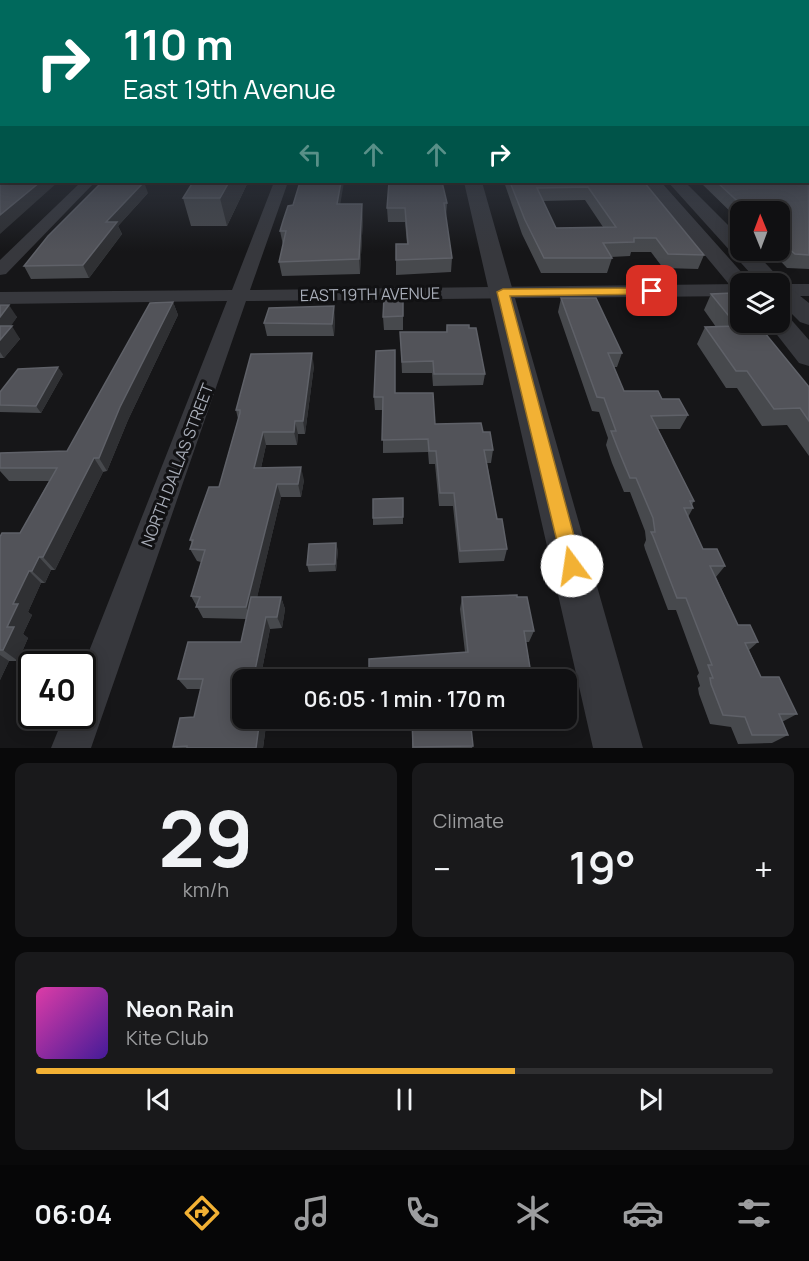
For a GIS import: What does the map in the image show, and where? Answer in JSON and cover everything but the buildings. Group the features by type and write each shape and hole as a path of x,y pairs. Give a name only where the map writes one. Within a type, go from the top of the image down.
{"street":[{"path":"0,270 87,183"},
{"name":"NORTH DALLAS STREET","path":"71,748 241,296 281,183"},
{"path":"473,183 618,748"},
{"path":"653,183 731,273"},
{"path":"677,183 763,273"},
{"name":"EAST 19TH AVENUE","path":"0,298 730,290"},
{"path":"790,290 809,290"},
{"path":"790,299 809,317"},
{"path":"788,333 809,357"}],"route":[{"path":"572,566 503,292 652,291"}]}
